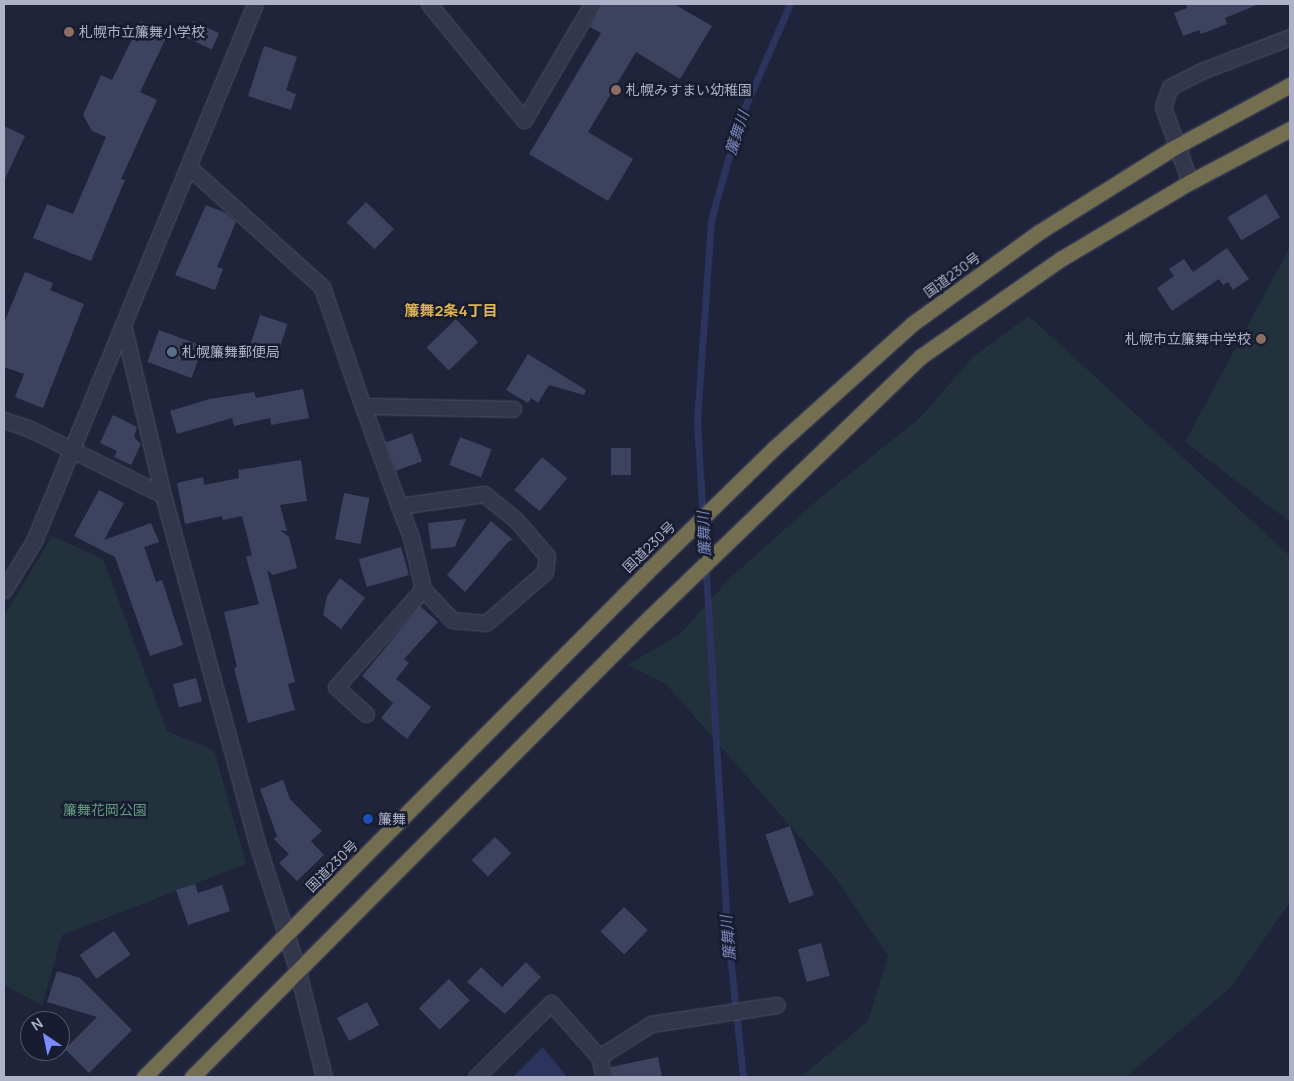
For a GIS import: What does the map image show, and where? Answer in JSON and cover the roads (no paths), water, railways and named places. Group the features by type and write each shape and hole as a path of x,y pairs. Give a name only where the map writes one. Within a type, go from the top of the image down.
{"highway":[{"name":"国道230号","path":"144,1077 646,573 774,448 912,324 1040,232 1175,147 1290,85"},
{"path":"192,1077 647,620 782,487 920,358 1059,260 1190,182 1290,129"}],"street":[{"path":"4,590 34,541 124,329 255,4"},
{"path":"429,4 524,120 592,4"},
{"path":"1190,182 1175,147 1163,106 1170,87 1201,71 1290,37"},
{"path":"190,168 322,287 399,506 423,589 452,620 486,623 545,572 547,556 516,520 484,494 399,506"},
{"path":"124,329 163,495 256,840 298,972 324,1077"},
{"path":"363,406 512,409"},
{"path":"4,420 73,449 163,495"},
{"path":"366,714 336,687 423,589"},
{"path":"476,1077 551,1003 599,1057 604,1077"},
{"path":"599,1057 651,1024 777,1004"}],"water":[{"path":"543,1047 567,1077 513,1077"}],"waterway":[{"name":"簾舞川","path":"743,1077 727,927 697,421 711,220 738,123 790,4"}],"place":[{"name":"札幌市立簾舞小学校","path":"69,32"},
{"name":"札幌みすまい幼稚園","path":"616,90"},
{"name":"札幌市立簾舞中学校","path":"1261,339"},
{"name":"札幌簾舞郵便局","path":"172,352"},
{"name":"簾舞","path":"368,819"}],"district":[{"name":"簾舞2条4丁目","path":"451,311"}],"park label":[{"name":"簾舞花岡公園","path":"105,810"}]}
